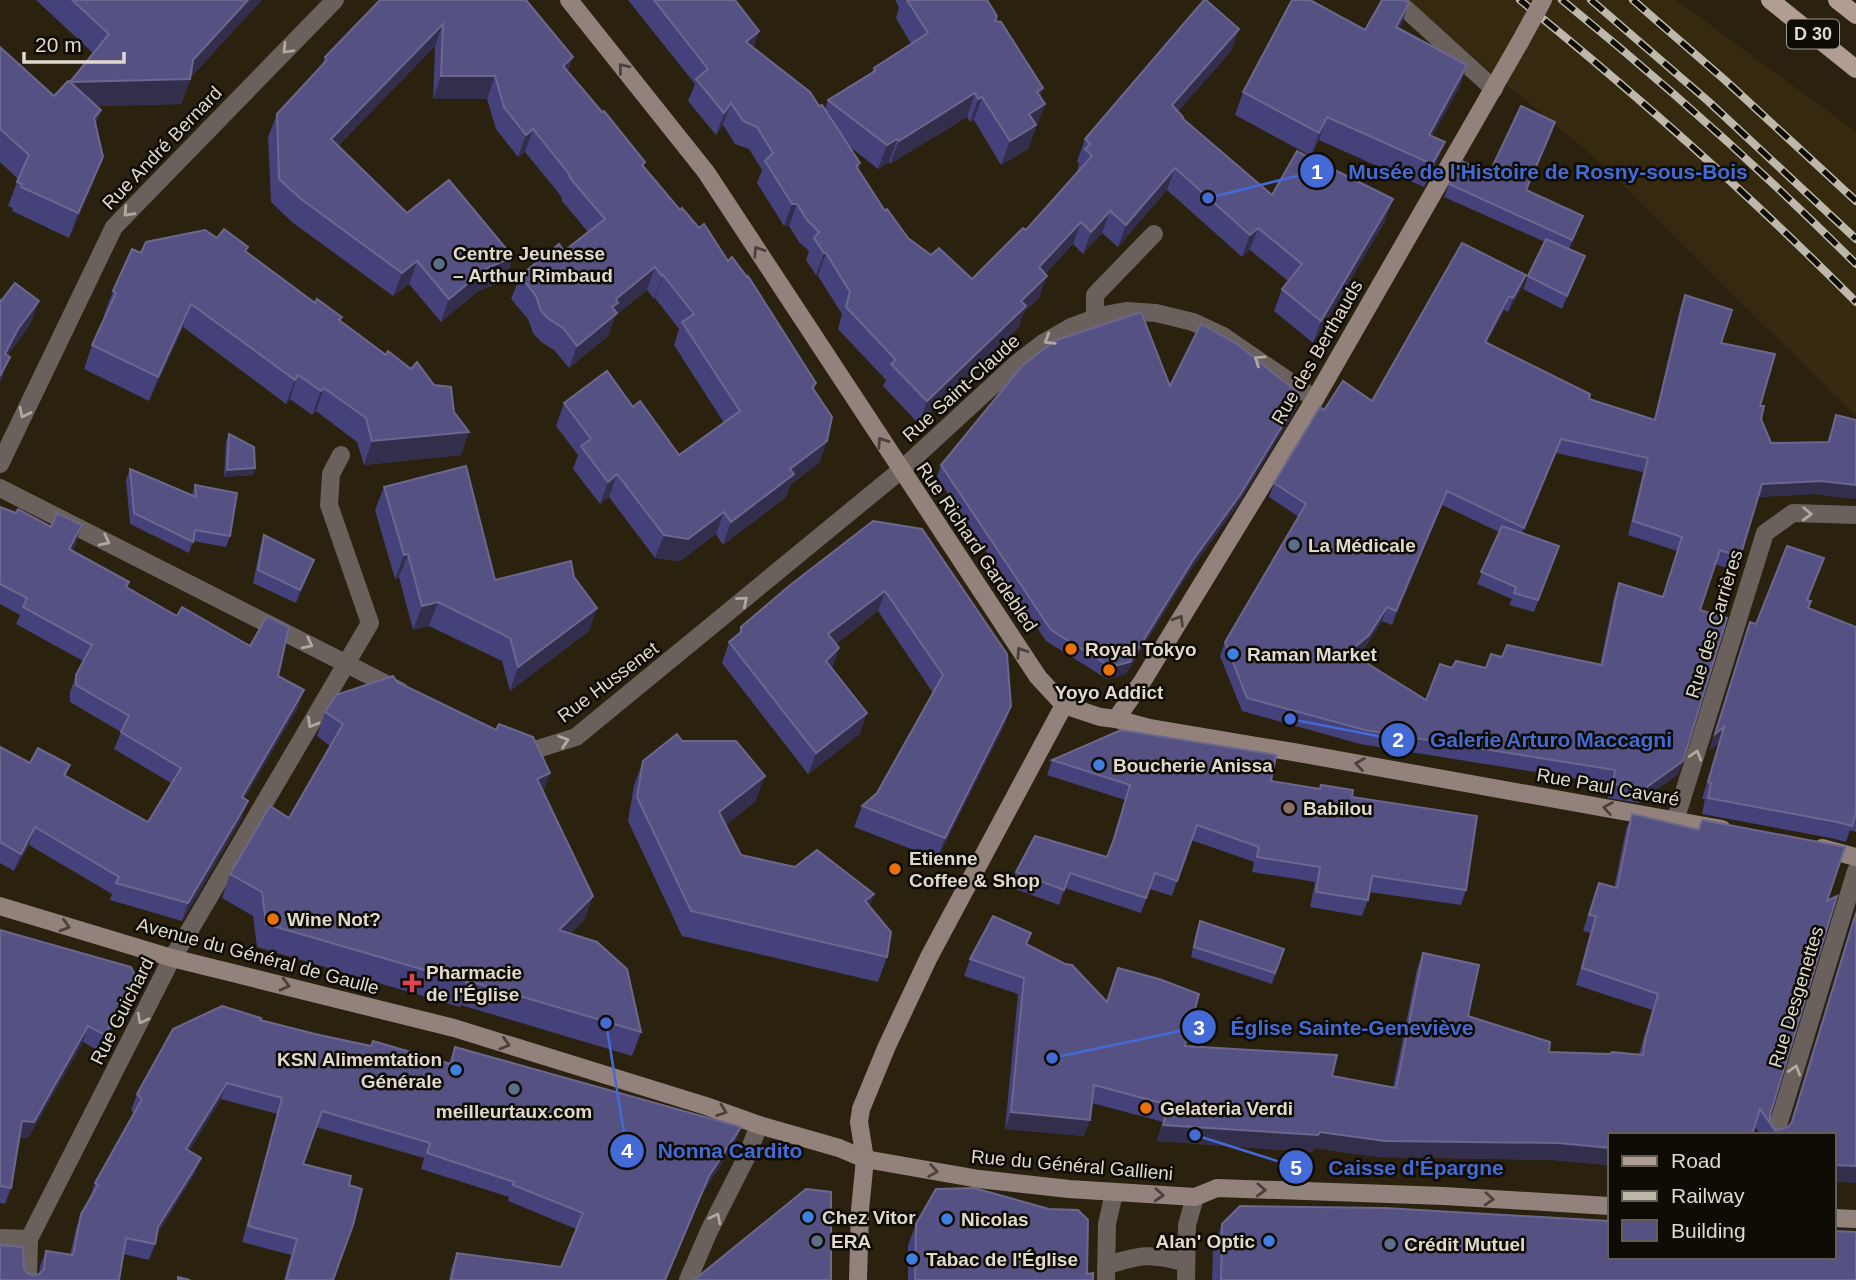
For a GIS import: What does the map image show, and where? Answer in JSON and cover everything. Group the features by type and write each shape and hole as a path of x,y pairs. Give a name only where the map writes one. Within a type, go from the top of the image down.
{"main road":[{"name":"Rue Richard Gardebled","path":"569,0 706,172 1038,677 1064,705"},
{"name":"Rue des Berthauds","path":"1116,719 1149,671 1315,399 1543,0"},
{"name":"D 30","path":"1770,0 1856,69"},
{"name":"D 30","path":"1837,0 1856,15"},
{"name":"Rue Paul Cavaré","path":"1064,705 1100,717 1149,728 1739,832"},
{"path":"858,1280 865,1159 859,1122 861,1109 929,957 1064,705"},
{"path":"1803,844 1856,857"},
{"name":"Avenue du Général de Gaulle","path":"0,906 172,958 454,1028 699,1103 759,1125 839,1148 865,1159"},
{"name":"Rue du Général Gallieni","path":"865,1159 979,1179 1114,1193 1195,1197 1217,1188 1444,1196 1608,1206"},
{"path":"1835,1218 1856,1219"}],"street":[{"name":"Rue André Bernard","path":"0,464 114,227 335,0"},
{"path":"1396,0 1494,89"},
{"path":"1095,319 1096,295 1154,234"},
{"name":"Rue Saint-Claude","path":"901,470 1043,343 1071,327 1126,310 1156,313 1193,322 1223,335 1315,399"},
{"name":"Rue Guichard","path":"28,1280 29,1239 172,958 370,623 329,505 331,474 341,455"},
{"name":"Rue Hussenet","path":"500,740 531,751 576,737 901,470"},
{"path":"0,488 418,700"},
{"name":"Rue des Carrières","path":"1675,821 1765,533 1793,513 1856,515"},
{"name":"Rue Desgenettes","path":"1776,1133 1856,871"},
{"path":"688,1280 759,1125"},
{"path":"1114,1193 1107,1224 1106,1273 1139,1256 1162,1256 1186,1271"},
{"path":"1186,1271 1187,1225 1195,1197"},
{"path":"0,1238 29,1239"}],"shaded area":[{"path":"1405,0 1676,0 1856,132 1856,417 1601,163"}],"building":[{"path":"72,0 248,0 193,60 190,79 70,82 109,34"},
{"path":"380,0 526,0 573,57 563,66 645,162 642,165 680,210 682,208 699,228 704,224 728,261 732,257 748,276 816,383 812,387 832,417 827,441 790,469 794,474 731,522 724,512 688,539 664,535 617,474 608,482 581,446 591,439 564,403 607,371 633,407 640,401 679,455 740,411 682,322 694,314 655,267 616,299 618,303 612,307 617,313 577,346 563,328 541,311 536,296 520,276 559,244 564,251 605,219 533,129 526,135 504,107 495,76 441,76 443,24 331,139 407,213 449,180 513,257 485,269 449,299 417,261 402,273 301,199 279,179 277,114 327,60 325,57"},
{"path":"654,0 735,0 759,31 746,42 810,92 819,106 822,105 860,163 856,166 885,211 887,209 908,238 931,255 939,248 972,279 1023,228 1026,230 1092,156 1085,149 1090,144 1085,139 1204,0 1239,29 1172,105 1182,118 1272,195 1297,151 1393,199 1321,321 1282,289 1302,264 1258,228 1250,235 1175,168 1126,225 1110,211 1091,232 1081,222 1039,267 1047,276 1021,301 1026,306 927,401 891,364 896,360 846,307 850,292 814,238 819,232 797,204 792,204 765,161 773,153 757,127 743,121 731,103 724,113 696,79 708,69"},
{"path":"907,0 987,0 997,16 995,21 1001,22 1043,88 1037,92 1045,104 1029,114 1036,125 1010,141 982,97 978,99 975,93 899,141 897,139 887,145 828,100 928,33"},
{"path":"1292,0 1310,0 1365,30 1382,0 1404,0 1409,3 1396,27 1467,65 1429,135 1445,142 1432,164 1327,117 1319,133 1243,92"},
{"path":"0,47 54,96 70,82 101,110 94,118 103,157 78,213 21,187 22,184 17,182 29,155 0,129"},
{"path":"1521,106 1555,122 1526,190 1583,216 1572,240 1449,184 1462,161 1489,174"},
{"path":"224,229 248,247 245,251 315,303 317,299 342,317 339,320 386,355 388,351 411,369 417,362 434,385 451,387 454,412 469,432 372,441 366,418 324,388 321,391 298,375 295,380 191,304 158,377 92,345 116,293 113,291 132,249 141,253 146,242 205,230 217,238"},
{"path":"1546,239 1585,256 1567,296 1528,276"},
{"path":"1462,243 1526,275 1513,298 1509,296 1485,342 1590,394 1589,399 1655,420 1685,295 1732,310 1721,343 1775,354 1760,406 1764,406 1761,419 1771,443 1829,442 1836,415 1856,420 1856,485 1821,481 1762,484 1740,557 1720,550 1700,610 1727,618 1683,761 1644,789 1613,784 1615,770 1365,730 1247,698 1225,642 1306,504 1274,483 1320,407 1324,410 1343,381 1372,401","holes":["1561,439 1648,458 1633,521 1682,537 1663,597 1619,583 1602,665 1507,645 1502,657 1491,654 1486,668 1456,661 1452,668 1440,664 1426,700 1349,652 1369,635 1387,607 1396,611 1447,491 1524,528"]},
{"path":"15,283 39,301 18,329 5,354 10,357 0,376 0,300"},
{"path":"1141,312 1170,386 1201,324 1237,344 1301,395 1240,495 1193,560 1130,662 1111,667 1051,630 941,465 1022,366 1054,341"},
{"path":"229,434 254,447 255,468 227,470"},
{"path":"466,466 495,580 571,561 574,577 597,608 518,667 510,638 438,602 422,606 408,554 404,555 384,487"},
{"path":"130,469 196,497 195,485 237,493 230,536 195,530 193,542 134,513"},
{"path":"0,507 16,513 18,509 51,527 57,513 82,525 69,549 129,582 126,587 177,616 182,607 250,646 267,616 289,627 278,676 304,690 242,797 248,801 188,903 116,883 119,877 35,827 21,854 0,842 0,747 30,763 38,748 70,765 64,775 148,822 181,768 121,732 129,716 76,685 76,675 92,645 23,607 27,598 0,584"},
{"path":"873,521 922,529 1007,654 1011,706 945,838 862,806 877,793 943,675 885,591 828,634 839,648 826,661 867,713 816,753 729,642 741,632 741,627 789,586"},
{"path":"1502,526 1559,546 1538,600 1514,593 1516,587 1481,572"},
{"path":"264,535 314,560 300,590 258,570"},
{"path":"1787,546 1824,558 1807,600 1811,601 1808,608 1856,627 1856,813 1852,826 1708,798 1711,783 1708,782 1724,727 1715,734 1750,622 1756,624"},
{"path":"393,676 397,682 496,730 499,724 533,737 550,773 537,779 593,896 559,930 597,942 627,969 641,1032 266,924 262,892 230,874 270,806 289,818 343,724 325,712 336,695"},
{"path":"1121,730 1276,755 1271,781 1320,789 1321,785 1353,790 1352,797 1477,816 1466,890 1372,876 1368,900 1316,892 1320,867 1257,857 1259,847 1197,825 1177,881 1155,873 1146,898 1070,873 1064,890 1016,872 1035,836 1107,857 1130,785 1052,760"},
{"path":"677,734 682,741 736,741 765,776 719,812 741,855 795,867 817,850 874,894 865,901 891,932 887,957 691,911 637,797 643,761"},
{"path":"1632,814 1699,830 1702,820 1845,847 1827,901 1837,896 1770,1122 1778,1130 1788,1127 1792,1122 1856,913 1856,1166 1835,1165 1835,1133 1777,1133 1760,1109 1753,1133 1608,1133 1608,1148 1558,1143 1385,1141 1320,1132 1318,1135 1163,1125 1169,1105 1094,1085 1090,1120 1011,1112 1024,978 970,959 993,916 1031,933 1026,944 1072,965 1107,1002 1118,968 1199,994 1185,1046 1337,1055 1332,1076 1396,1088 1423,953 1479,965 1468,1016 1550,1042 1549,1052 1643,1055 1658,994 1582,968 1596,916 1589,915 1599,883 1617,888"},
{"path":"1200,921 1284,949 1275,973 1194,947"},
{"path":"0,930 131,967 137,980 105,1035 88,1026 34,1122 22,1121 11,1188 0,1186"},
{"path":"222,1006 261,1018 260,1020 315,1034 371,1046 373,1041 451,1064 455,1047 741,1127 709,1176 665,1280 451,1280 457,1253 561,1267 583,1213 513,1185 514,1182 427,1153 430,1143 322,1111 303,1164 351,1176 349,1185 362,1189 353,1225 333,1280 286,1280 297,1239 248,1226 282,1098 227,1083 186,1149 201,1158 158,1227 155,1244 126,1238 119,1280 0,1280 0,1245 23,1247 24,1269 33,1275 44,1269 46,1251 73,1255 81,1214 98,1185 95,1183 142,1099 137,1094 173,1029"},
{"path":"974,1188 1049,1209 1078,1210 1088,1220 1087,1274 1093,1273 1093,1280 915,1280 916,1224 936,1189"},
{"path":"806,1189 831,1192 831,1280 694,1280"},
{"path":"1240,1206 1385,1208 1608,1221 1608,1259 1835,1259 1835,1231 1856,1232 1856,1280 1221,1280 1222,1224"}],"railway":[{"path":"1520,0 1692,146 1856,302"},
{"path":"1562,0 1712,128 1856,264"},
{"path":"1591,0 1708,101 1856,239"},
{"path":"1633,0 1856,201"}],"place":[{"name":"Musée de l'Histoire de Rosny-sous-Bois","path":"1208,198"},
{"name":"Centre Jeunesse – Arthur Rimbaud","path":"439,264"},
{"name":"La Médicale","path":"1294,545"},
{"name":"Royal Tokyo","path":"1071,649"},
{"name":"Raman Market","path":"1233,654"},
{"name":"Yoyo Addict","path":"1109,670"},
{"name":"Galerie Arturo Maccagni","path":"1290,719"},
{"name":"Boucherie Anissa","path":"1099,765"},
{"name":"Babilou","path":"1289,808"},
{"name":"Etienne Coffee & Shop","path":"895,869"},
{"name":"Wine Not?","path":"273,919"},
{"name":"Pharmacie de l'Église","path":"412,983"},
{"name":"Nonna Cardito","path":"606,1023"},
{"name":"Église Sainte-Geneviève","path":"1052,1058"},
{"name":"KSN Alimemtation Générale","path":"456,1070"},
{"name":"meilleurtaux.com","path":"514,1089"},
{"name":"Gelateria Verdi","path":"1146,1108"},
{"name":"Caisse d'Épargne","path":"1195,1135"},
{"name":"Chez Vitor","path":"808,1217"},
{"name":"Nicolas","path":"947,1219"},
{"name":"ERA","path":"817,1241"},
{"name":"Alan' Optic","path":"1269,1241"},
{"name":"Crédit Mutuel","path":"1390,1244"},
{"name":"Tabac de l'Église","path":"912,1259"}]}
